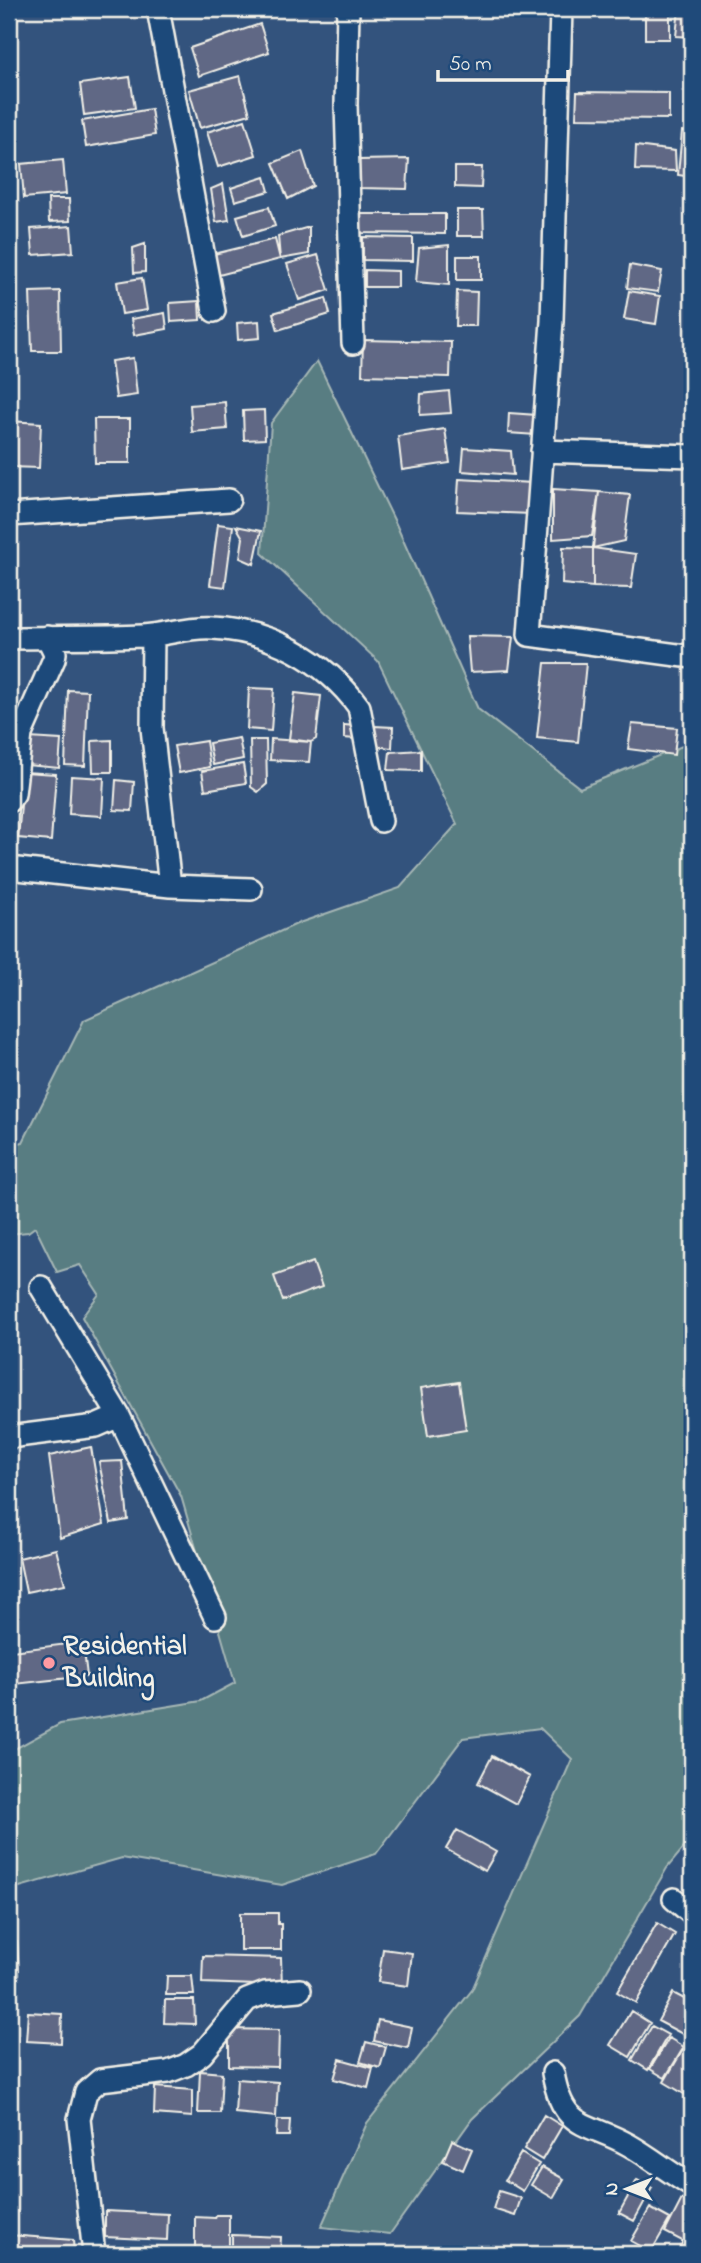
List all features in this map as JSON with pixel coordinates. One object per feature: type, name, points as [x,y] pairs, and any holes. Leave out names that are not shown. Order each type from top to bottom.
[{"type":"street","points":[[158,9],[214,311]]},
{"type":"street","points":[[348,9],[346,104],[353,343]]},
{"type":"street","points":[[561,9],[552,321],[529,635],[692,657]]},
{"type":"street","points":[[542,451],[692,456]]},
{"type":"street","points":[[9,515],[229,500]]},
{"type":"street","points":[[9,638],[153,635],[212,628],[275,640],[310,660],[350,695],[359,707],[381,821]]},
{"type":"street","points":[[153,635],[152,728],[170,886]]},
{"type":"street","points":[[9,801],[14,794],[21,734],[54,659],[55,653],[47,637]]},
{"type":"street","points":[[9,868],[170,886],[251,889]]},
{"type":"street","points":[[41,1287],[119,1416],[215,1617]]},
{"type":"street","points":[[9,1437],[96,1426],[119,1416]]},
{"type":"street","points":[[674,1899],[692,1914]]},
{"type":"street","points":[[94,2254],[79,2119],[86,2092],[100,2080],[168,2072],[186,2065],[202,2054],[247,2000],[265,1993],[300,1990]]},
{"type":"street","points":[[552,2073],[557,2099],[571,2118],[594,2132],[633,2147],[692,2186]]},
{"type":"green space","points":[[317,361],[396,524],[478,709],[580,788],[692,742],[692,1838],[667,1868],[580,2016],[472,2119],[390,2234],[321,2227],[367,2123],[472,1990],[572,1759],[540,1728],[463,1738],[376,1854],[282,1885],[122,1858],[9,1890],[9,1752],[60,1724],[201,1701],[235,1683],[181,1496],[82,1317],[99,1294],[80,1265],[57,1272],[35,1227],[28,1232],[9,1234],[9,1145],[23,1142],[84,1020],[299,923],[400,888],[457,824],[378,661],[262,553],[271,423]]},
{"type":"building","points":[[231,9],[259,9],[259,10],[234,17]]},
{"type":"building","points":[[645,9],[670,9],[670,39],[645,39]]},
{"type":"building","points":[[679,9],[692,9],[692,37],[676,36]]},
{"type":"building","points":[[260,24],[269,52],[199,76],[190,48]]},
{"type":"building","points":[[240,76],[250,114],[200,128],[189,90]]},
{"type":"building","points":[[130,77],[135,108],[84,115],[80,84]]},
{"type":"building","points":[[577,92],[669,93],[669,119],[576,118]]},
{"type":"building","points":[[151,109],[155,135],[86,147],[82,121]]},
{"type":"building","points":[[245,120],[256,155],[218,167],[207,132]]},
{"type":"building","points":[[682,131],[692,132],[692,177],[678,175]]},
{"type":"building","points":[[636,146],[675,151],[676,171],[635,170]]},
{"type":"building","points":[[302,151],[313,186],[288,199],[273,163]]},
{"type":"building","points":[[409,159],[407,189],[359,188],[359,160]]},
{"type":"building","points":[[63,160],[66,194],[24,198],[21,164]]},
{"type":"building","points":[[455,167],[482,167],[481,188],[455,187]]},
{"type":"building","points":[[265,177],[269,191],[235,201],[231,188]]},
{"type":"building","points":[[223,184],[229,220],[216,222],[211,189]]},
{"type":"building","points":[[48,199],[69,199],[70,221],[49,222]]},
{"type":"building","points":[[269,207],[275,226],[243,236],[237,216]]},
{"type":"building","points":[[457,210],[483,210],[484,236],[457,236]]},
{"type":"building","points":[[358,214],[445,214],[445,234],[358,233]]},
{"type":"building","points":[[71,226],[73,252],[33,255],[31,229]]},
{"type":"building","points":[[309,227],[309,254],[280,259],[278,236]]},
{"type":"building","points":[[363,237],[413,238],[413,261],[363,260]]},
{"type":"building","points":[[275,239],[280,259],[219,275],[214,254]]},
{"type":"building","points":[[145,244],[145,272],[134,273],[133,248]]},
{"type":"building","points":[[449,245],[449,285],[416,282],[419,248]]},
{"type":"building","points":[[318,255],[329,290],[299,300],[287,264]]},
{"type":"building","points":[[457,256],[481,256],[481,280],[457,280]]},
{"type":"building","points":[[630,265],[662,271],[658,292],[627,288]]},
{"type":"building","points":[[365,270],[398,271],[398,287],[365,287]]},
{"type":"building","points":[[142,278],[147,310],[122,314],[117,282]]},
{"type":"building","points":[[60,291],[61,351],[32,351],[30,292]]},
{"type":"building","points":[[457,291],[477,292],[476,326],[456,326]]},
{"type":"building","points":[[629,291],[660,296],[656,324],[624,319]]},
{"type":"building","points":[[326,298],[330,314],[278,330],[273,313]]},
{"type":"building","points":[[199,301],[200,320],[171,322],[170,303]]},
{"type":"building","points":[[165,313],[167,329],[134,335],[131,319]]},
{"type":"building","points":[[259,321],[260,338],[238,340],[237,323]]},
{"type":"building","points":[[363,340],[451,342],[450,377],[362,375]]},
{"type":"building","points":[[133,358],[137,395],[116,398],[111,361]]},
{"type":"building","points":[[449,391],[451,413],[420,415],[421,394]]},
{"type":"building","points":[[225,402],[227,429],[192,432],[190,405]]},
{"type":"building","points":[[264,410],[265,439],[244,440],[243,411]]},
{"type":"building","points":[[509,413],[537,415],[536,435],[508,433]]},
{"type":"building","points":[[94,419],[130,419],[130,463],[95,463]]},
{"type":"building","points":[[9,421],[41,423],[39,468],[9,467]]},
{"type":"building","points":[[445,429],[450,463],[402,470],[398,436]]},
{"type":"building","points":[[464,448],[511,451],[513,475],[462,471]]},
{"type":"building","points":[[459,479],[533,483],[532,514],[457,511]]},
{"type":"building","points":[[553,489],[599,492],[592,536],[553,539]]},
{"type":"building","points":[[599,492],[630,495],[624,541],[593,548]]},
{"type":"building","points":[[218,524],[233,526],[225,587],[210,585]]},
{"type":"building","points":[[236,526],[261,531],[254,564],[240,558],[243,538]]},
{"type":"building","points":[[563,547],[593,548],[593,587],[562,584]]},
{"type":"building","points":[[593,548],[636,554],[631,588],[593,587]]},
{"type":"building","points":[[467,636],[513,637],[509,670],[470,672]]},
{"type":"building","points":[[545,663],[586,663],[578,742],[537,738]]},
{"type":"building","points":[[249,688],[274,689],[271,731],[247,729]]},
{"type":"building","points":[[68,690],[88,691],[85,766],[65,765]]},
{"type":"building","points":[[295,693],[321,696],[316,739],[311,742],[289,739]]},
{"type":"building","points":[[632,724],[677,728],[674,755],[628,749]]},
{"type":"building","points":[[344,725],[356,726],[355,739],[344,738]]},
{"type":"building","points":[[374,726],[393,727],[392,748],[373,746]]},
{"type":"building","points":[[29,738],[61,740],[59,768],[27,765]]},
{"type":"building","points":[[239,738],[243,759],[213,765],[209,743]]},
{"type":"building","points":[[271,739],[311,742],[309,762],[270,760]]},
{"type":"building","points":[[112,740],[112,772],[93,772],[92,741]]},
{"type":"building","points":[[250,740],[266,740],[267,784],[258,792],[251,787]]},
{"type":"building","points":[[206,741],[210,767],[179,773],[174,746]]},
{"type":"building","points":[[421,750],[421,771],[388,770],[390,752]]},
{"type":"building","points":[[243,764],[246,783],[205,790],[202,771]]},
{"type":"building","points":[[24,772],[56,774],[51,841],[18,838]]},
{"type":"building","points":[[71,776],[104,778],[102,816],[69,814]]},
{"type":"building","points":[[116,780],[134,782],[132,811],[114,810]]},
{"type":"building","points":[[313,1262],[322,1287],[283,1301],[274,1276]]},
{"type":"building","points":[[459,1382],[466,1430],[428,1436],[421,1388]]},
{"type":"building","points":[[91,1447],[104,1524],[60,1538],[49,1456]]},
{"type":"building","points":[[122,1461],[128,1520],[111,1523],[99,1462]]},
{"type":"building","name":"Residential Building","points":[[56,1549],[65,1584],[26,1592],[19,1558]]},
{"type":"building","name":"Residential Building","points":[[83,1642],[87,1676],[15,1684],[11,1651]]},
{"type":"building","points":[[492,1756],[530,1777],[516,1804],[478,1783]]},
{"type":"building","points":[[457,1830],[496,1852],[485,1871],[446,1849]]},
{"type":"building","points":[[240,1913],[278,1913],[278,1924],[281,1924],[281,1950],[240,1950]]},
{"type":"building","points":[[657,1923],[675,1934],[636,2003],[617,1992]]},
{"type":"building","points":[[17,1941],[19,1974],[9,1974],[9,1942]]},
{"type":"building","points":[[383,1949],[412,1953],[408,1986],[378,1982]]},
{"type":"building","points":[[203,1956],[281,1958],[282,1986],[202,1983]]},
{"type":"building","points":[[167,1976],[192,1976],[194,1995],[166,1995]]},
{"type":"building","points":[[673,1993],[692,2003],[692,2039],[658,2021]]},
{"type":"building","points":[[165,2000],[194,2000],[195,2024],[164,2023]]},
{"type":"building","points":[[631,2011],[650,2023],[630,2057],[610,2045]]},
{"type":"building","points":[[28,2012],[62,2014],[61,2043],[26,2041]]},
{"type":"building","points":[[378,2020],[412,2027],[408,2048],[374,2041]]},
{"type":"building","points":[[652,2026],[668,2035],[648,2070],[632,2060]]},
{"type":"building","points":[[229,2029],[279,2030],[278,2067],[229,2066]]},
{"type":"building","points":[[669,2038],[684,2047],[665,2078],[650,2069]]},
{"type":"building","points":[[366,2042],[386,2047],[380,2068],[360,2062]]},
{"type":"building","points":[[684,2048],[692,2053],[692,2084],[686,2095],[664,2082]]},
{"type":"building","points":[[340,2059],[373,2068],[368,2088],[334,2079]]},
{"type":"building","points":[[11,2062],[12,2095],[9,2095]]},
{"type":"building","points":[[200,2071],[222,2073],[220,2113],[198,2113]]},
{"type":"building","points":[[237,2079],[278,2082],[276,2117],[235,2113]]},
{"type":"building","points":[[155,2087],[192,2090],[192,2117],[154,2114]]},
{"type":"building","points":[[544,2115],[562,2126],[542,2160],[524,2149]]},
{"type":"building","points":[[277,2120],[290,2120],[289,2136],[276,2136]]},
{"type":"building","points":[[452,2140],[472,2149],[463,2170],[443,2161]]},
{"type":"building","points":[[521,2153],[539,2164],[523,2191],[505,2180]]},
{"type":"building","points":[[542,2167],[564,2179],[553,2198],[531,2185]]},
{"type":"building","points":[[637,2180],[652,2188],[634,2221],[619,2213]]},
{"type":"building","points":[[499,2191],[521,2198],[515,2216],[493,2209]]},
{"type":"building","points":[[682,2199],[692,2204],[692,2230],[686,2243],[665,2232]]},
{"type":"building","points":[[650,2208],[670,2219],[651,2252],[631,2241]]},
{"type":"building","points":[[105,2211],[168,2214],[167,2240],[105,2237]]},
{"type":"building","points":[[216,2215],[229,2215],[229,2246],[224,2246],[224,2250],[195,2250],[195,2217],[215,2218]]},
{"type":"building","points":[[9,2235],[73,2240],[74,2254],[9,2254]]},
{"type":"building","points":[[232,2235],[281,2237],[280,2254],[218,2254],[232,2249]]},
{"type":"building","points":[[682,2243],[692,2249],[692,2254],[676,2254]]},
{"type":"place","name":"Residential Building","points":[[49,1663]]}]
